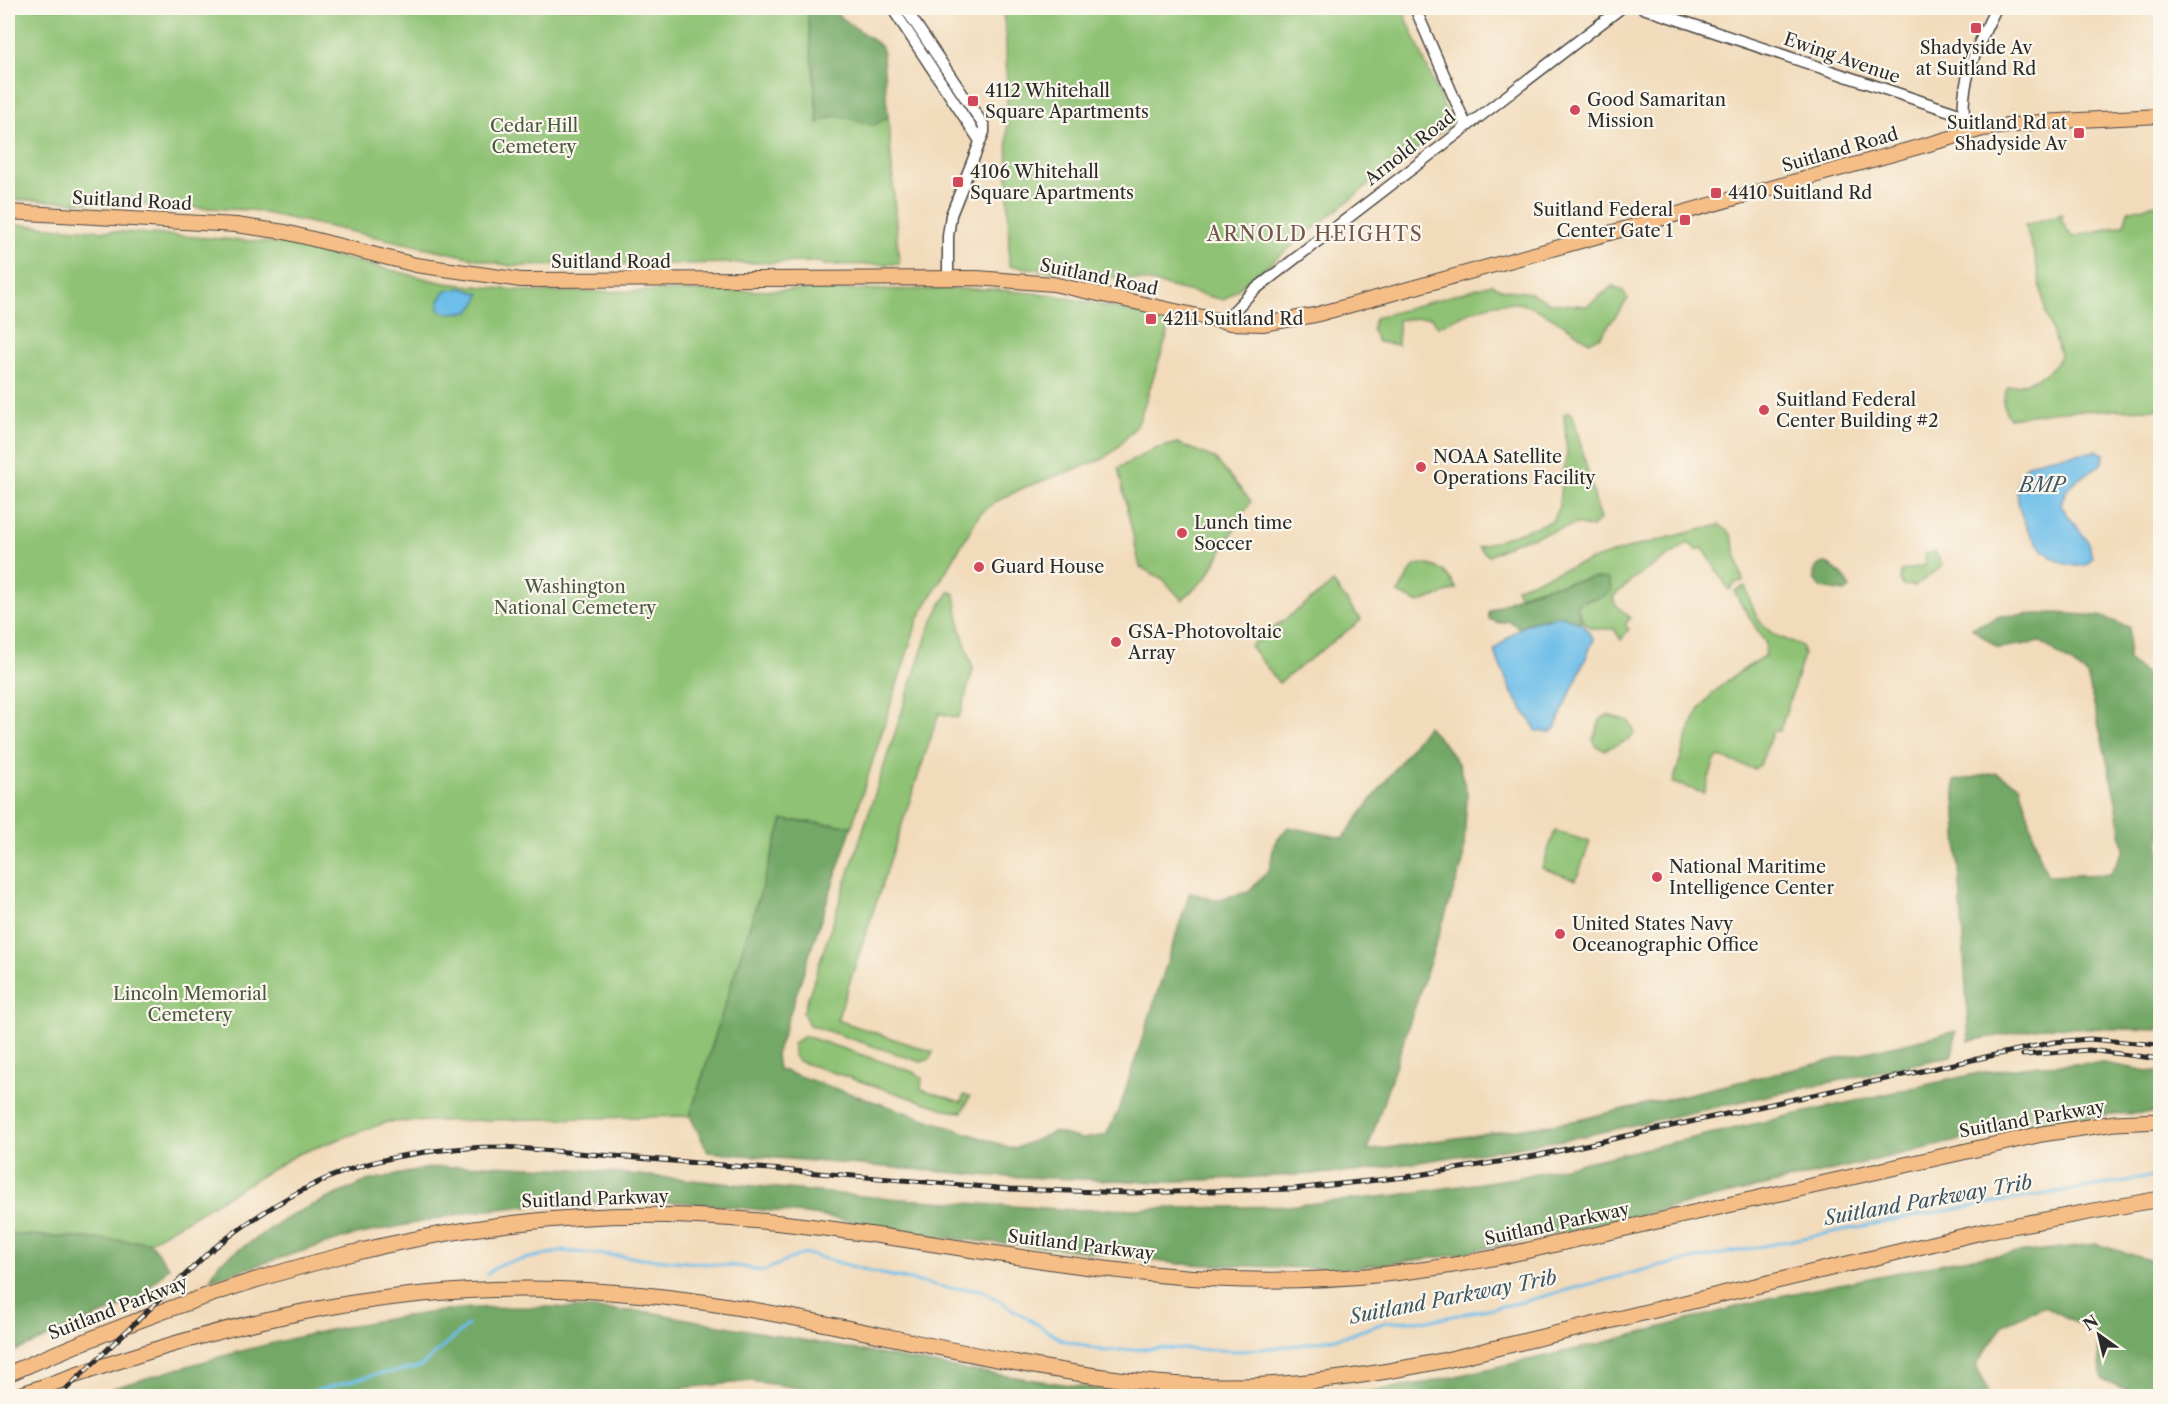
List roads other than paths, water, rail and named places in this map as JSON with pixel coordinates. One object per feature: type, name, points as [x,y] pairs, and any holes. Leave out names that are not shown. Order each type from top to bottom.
[{"type":"highway","name":"Suitland Parkway","points":[[8,1374],[136,1321],[272,1275],[387,1244],[515,1222],[610,1215],[730,1218],[1161,1275],[1255,1280],[1352,1277],[1422,1270],[1507,1255],[2026,1137],[2090,1126],[2160,1121]]},
{"type":"highway","points":[[17,1396],[151,1350],[264,1319],[395,1296],[510,1288],[598,1291],[694,1300],[1038,1366],[1127,1380],[1230,1387],[1303,1383],[1375,1374],[1438,1361],[1990,1230],[2159,1199]]},
{"type":"main road","name":"Suitland Road","points":[[8,212],[246,227],[312,238],[416,265],[521,280],[1010,279],[1053,284],[1230,323],[1269,324],[1315,315],[1967,133],[2020,124],[2160,116]]},
{"type":"street","points":[[892,8],[981,141]]},
{"type":"street","points":[[905,8],[984,126],[981,141],[951,215],[948,236],[948,278]]},
{"type":"street","points":[[1415,8],[1466,125]]},
{"type":"street","name":"Arnold Road","points":[[1230,323],[1231,314],[1253,291],[1621,8]]},
{"type":"street","name":"Ewing Avenue","points":[[1643,8],[1962,115]]},
{"type":"street","points":[[1967,133],[1962,115],[1974,56],[1996,8]]},
{"type":"water","points":[[463,288],[480,294],[476,304],[469,312],[445,313],[439,309],[439,301],[445,291]]},
{"type":"water","name":"BMP","points":[[2096,451],[2104,454],[2103,463],[2071,485],[2061,506],[2089,543],[2092,558],[2086,565],[2068,564],[2051,557],[2037,544],[2027,527],[2020,509],[2017,491],[2020,476],[2028,465],[2034,462],[2051,457]]},
{"type":"water","points":[[1562,616],[1582,624],[1594,639],[1555,728],[1551,732],[1537,731],[1512,693],[1494,651],[1524,626]]},
{"type":"waterway","name":"Suitland Parkway Trib","points":[[487,1274],[501,1264],[563,1251],[744,1267],[763,1271],[804,1253],[873,1272],[948,1288],[982,1290],[1062,1340],[1104,1351],[1160,1348],[1241,1351],[1307,1344],[1349,1335],[1386,1322],[1432,1320],[1518,1303],[1651,1268],[1920,1215],[2156,1176]]},
{"type":"waterway","name":"Suitland Parkway Trib","points":[[297,1396],[373,1375],[420,1367],[468,1325]]},
{"type":"railway","points":[[59,1396],[209,1252],[244,1225],[312,1185],[383,1160],[420,1153],[461,1148],[505,1147],[1010,1189],[1130,1193],[1293,1189],[1406,1177],[1535,1156],[2054,1042],[2089,1039],[2160,1045]]},
{"type":"railway","points":[[2023,1055],[2089,1050],[2160,1059]]},
{"type":"place","name":"Shadyside Av at Suitland Rd","points":[[1976,28]]},
{"type":"place","name":"4112 Whitehall Square Apartments","points":[[973,101]]},
{"type":"place","name":"Good Samaritan Mission","points":[[1575,110]]},
{"type":"place","name":"Suitland Rd at Shadyside Av","points":[[2079,133]]},
{"type":"place","name":"4106 Whitehall Square Apartments","points":[[958,182]]},
{"type":"place","name":"4410 Suitland Rd","points":[[1716,193]]},
{"type":"place","name":"Suitland Federal Center Gate 1","points":[[1685,220]]},
{"type":"place","name":"4211 Suitland Rd","points":[[1151,319]]},
{"type":"place","name":"Suitland Federal Center Building #2","points":[[1764,410]]},
{"type":"place","name":"NOAA Satellite Operations Facility","points":[[1421,467]]},
{"type":"place","name":"Lunch time Soccer","points":[[1182,533]]},
{"type":"place","name":"Guard House","points":[[979,567]]},
{"type":"place","name":"GSA-Photovoltaic Array","points":[[1116,642]]},
{"type":"place","name":"National Maritime Intelligence Center","points":[[1657,877]]},
{"type":"place","name":"United States Navy Oceanographic Office","points":[[1560,934]]},
{"type":"district","name":"ARNOLD HEIGHTS","points":[[1315,234]]},
{"type":"park label","name":"Cedar Hill Cemetery","points":[[534,136]]},
{"type":"park label","name":"Washington National Cemetery","points":[[575,597]]},
{"type":"park label","name":"Lincoln Memorial Cemetery","points":[[190,1004]]}]
